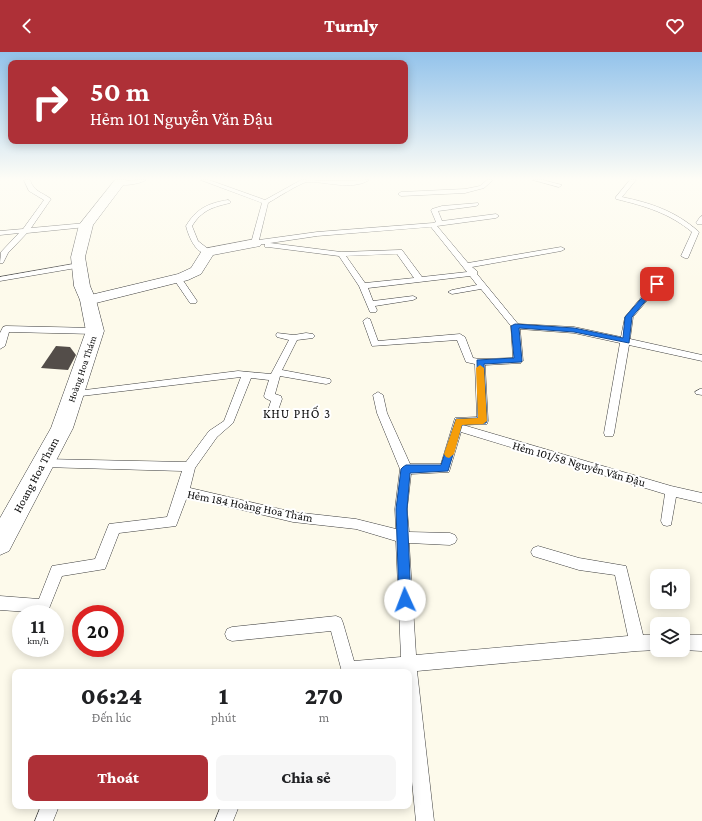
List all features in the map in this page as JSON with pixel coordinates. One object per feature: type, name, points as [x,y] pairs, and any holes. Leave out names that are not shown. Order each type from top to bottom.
[{"type":"street","name":"Hoàng Hoa Thám","points":[[43,463],[62,428],[95,331],[88,300],[82,286],[78,257],[86,225],[93,216]]},
{"type":"street","points":[[88,300],[177,278],[196,271],[208,252],[255,243]]},
{"type":"street","name":"Hoang Hoa Tham","points":[[0,543],[43,463]]},
{"type":"lane","points":[[0,261],[2,253],[25,231],[36,216]]},
{"type":"lane","points":[[194,216],[189,226],[194,241],[199,248],[208,252]]},
{"type":"lane","points":[[255,243],[261,216]]},
{"type":"lane","points":[[366,321],[375,344],[460,337],[469,360],[480,362],[518,361],[515,326],[437,224],[435,216]]},
{"type":"lane","points":[[255,243],[317,234],[437,224],[496,216]]},
{"type":"lane","points":[[674,216],[696,232],[685,256]]},
{"type":"lane","points":[[0,233],[86,225]]},
{"type":"lane","points":[[255,243],[341,254],[399,252],[420,280]]},
{"type":"lane","points":[[468,266],[561,249]]},
{"type":"lane","points":[[341,254],[363,286],[372,307],[396,291],[420,280],[474,273]]},
{"type":"lane","points":[[0,279],[79,265]]},
{"type":"lane","points":[[177,278],[193,301]]},
{"type":"lane","points":[[609,433],[629,317],[657,284]]},
{"type":"lane","points":[[363,286],[396,291],[413,298]]},
{"type":"lane","points":[[452,292],[484,286]]},
{"type":"lane","points":[[0,345],[3,326],[95,331]]},
{"type":"lane","points":[[515,326],[574,330],[702,358]]},
{"type":"lane","points":[[280,335],[301,338],[305,335],[310,336]]},
{"type":"lane","points":[[272,413],[277,399],[269,396],[275,374],[294,336]]},
{"type":"lane","points":[[406,469],[445,469],[459,421],[483,421],[480,362]]},
{"type":"lane","points":[[73,394],[238,374],[275,374],[326,381]]},
{"type":"lane","points":[[183,491],[189,466],[213,434],[228,424],[246,375]]},
{"type":"lane","points":[[378,396],[382,413],[406,469],[401,509],[409,669]]},
{"type":"lane","name":"Hẻm 101/58 Nguyễn Văn Đậu","points":[[457,427],[671,491],[702,498]]},
{"type":"lane","points":[[43,463],[189,466]]},
{"type":"lane","name":"Hẻm 184 Hoàng Hoa Thám","points":[[0,603],[43,606],[57,570],[100,565],[114,528],[172,522],[183,491],[293,517],[356,524],[403,537],[450,539]]},
{"type":"lane","points":[[667,521],[671,491]]},
{"type":"lane","points":[[538,552],[579,564],[621,570],[637,643]]},
{"type":"lane","points":[[232,634],[336,622],[349,669],[409,669],[549,652],[650,643]]},
{"type":"lane","points":[[690,643],[702,643]]},
{"type":"lane","points":[[412,698],[425,821]]},
{"type":"lane","points":[[44,821],[49,809]]},
{"type":"lane","points":[[224,821],[229,809]]},
{"type":"building","points":[[56,346],[70,347],[76,355],[68,370],[41,368]]},
{"type":"slow traffic","points":[[449,454],[459,421],[483,421],[480,368]]},
{"type":"district","name":"KHU PHỐ 3","points":[[297,413]]},
{"type":"route","points":[[405,600],[401,509],[406,469],[445,469],[459,421],[483,421],[480,362],[518,361],[515,326],[574,330],[626,341],[629,317],[657,284]]}]
